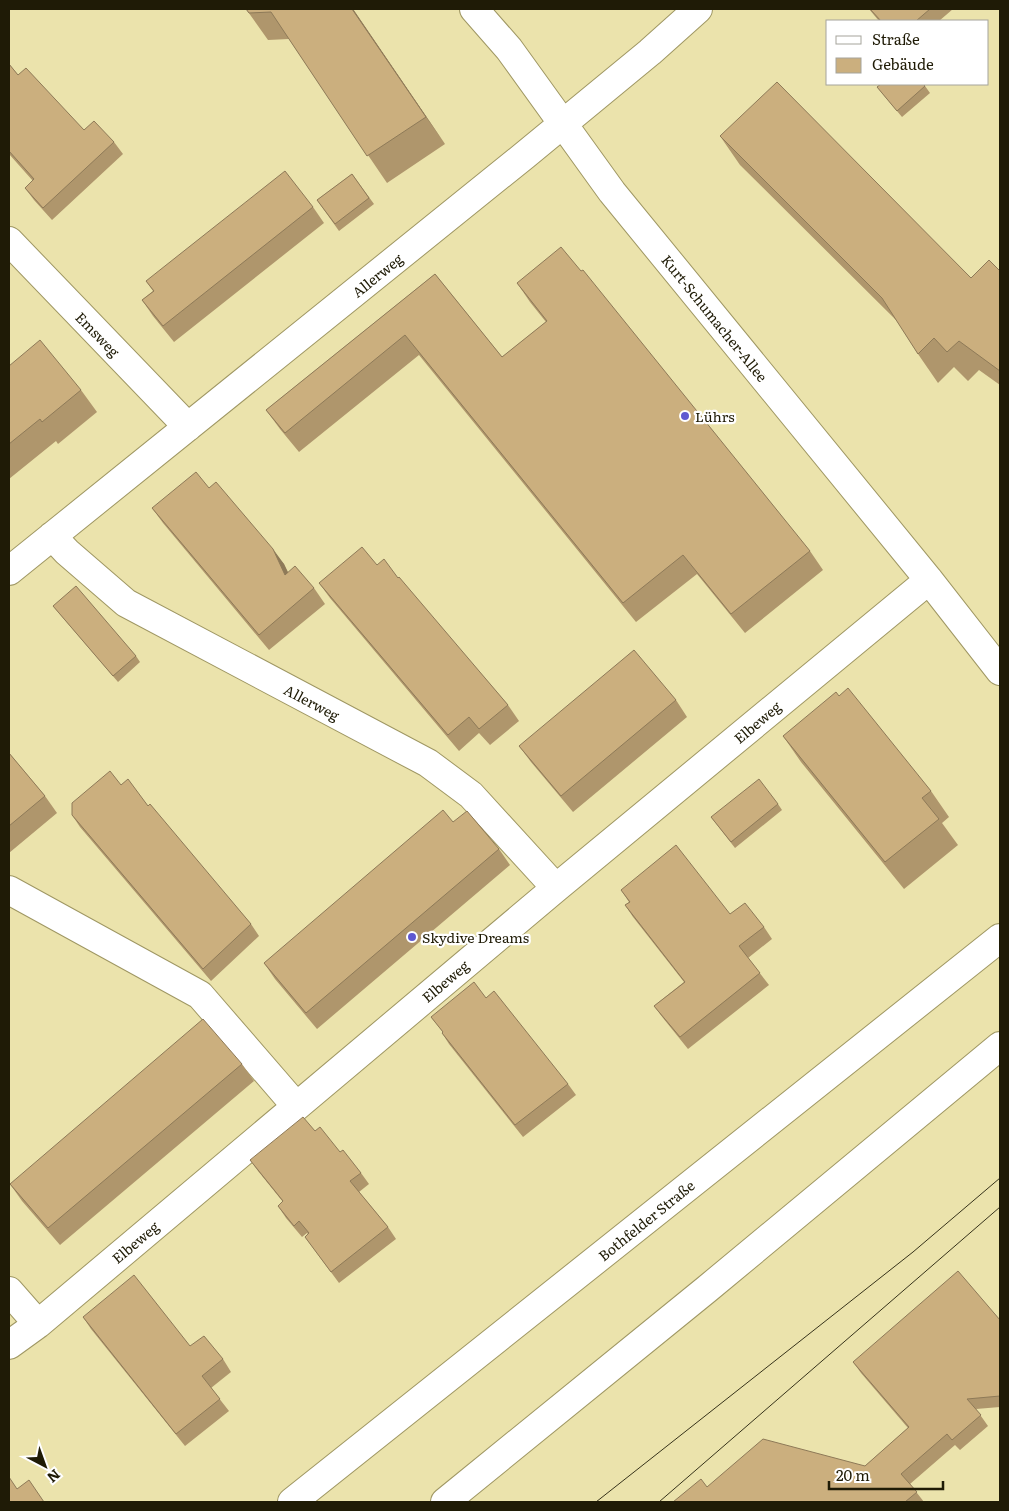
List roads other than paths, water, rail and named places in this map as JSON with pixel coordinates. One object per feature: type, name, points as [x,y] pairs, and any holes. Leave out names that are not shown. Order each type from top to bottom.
[{"type":"street","name":"Kurt-Schumacher-Allee","points":[[474,9],[509,49],[612,192],[929,580],[1000,671]]},
{"type":"street","name":"Allerweg","points":[[9,571],[563,124],[650,52],[698,9]]},
{"type":"street","name":"Emsweg","points":[[9,241],[188,427]]},
{"type":"street","name":"Allerweg","points":[[52,536],[67,552],[126,603],[428,763],[472,795],[556,888]]},
{"type":"street","name":"Elbeweg","points":[[9,1344],[38,1324],[556,888],[929,580]]},
{"type":"street","name":"Kurt-Schumacher-Allee","points":[[962,623],[1000,650]]},
{"type":"street","points":[[9,890],[200,995],[296,1106]]},
{"type":"street","name":"Bothfelder Straße","points":[[292,1502],[1000,938]]},
{"type":"street","points":[[445,1502],[707,1289],[1000,1046]]},
{"type":"street","points":[[9,1291],[38,1324]]},
{"type":"tram line","points":[[596,1502],[913,1252],[1000,1178]]},
{"type":"tram line","points":[[659,1502],[1000,1207]]},
{"type":"place","name":"Lührs","points":[[685,416]]},
{"type":"place","name":"Skydive Dreams","points":[[412,937]]}]
